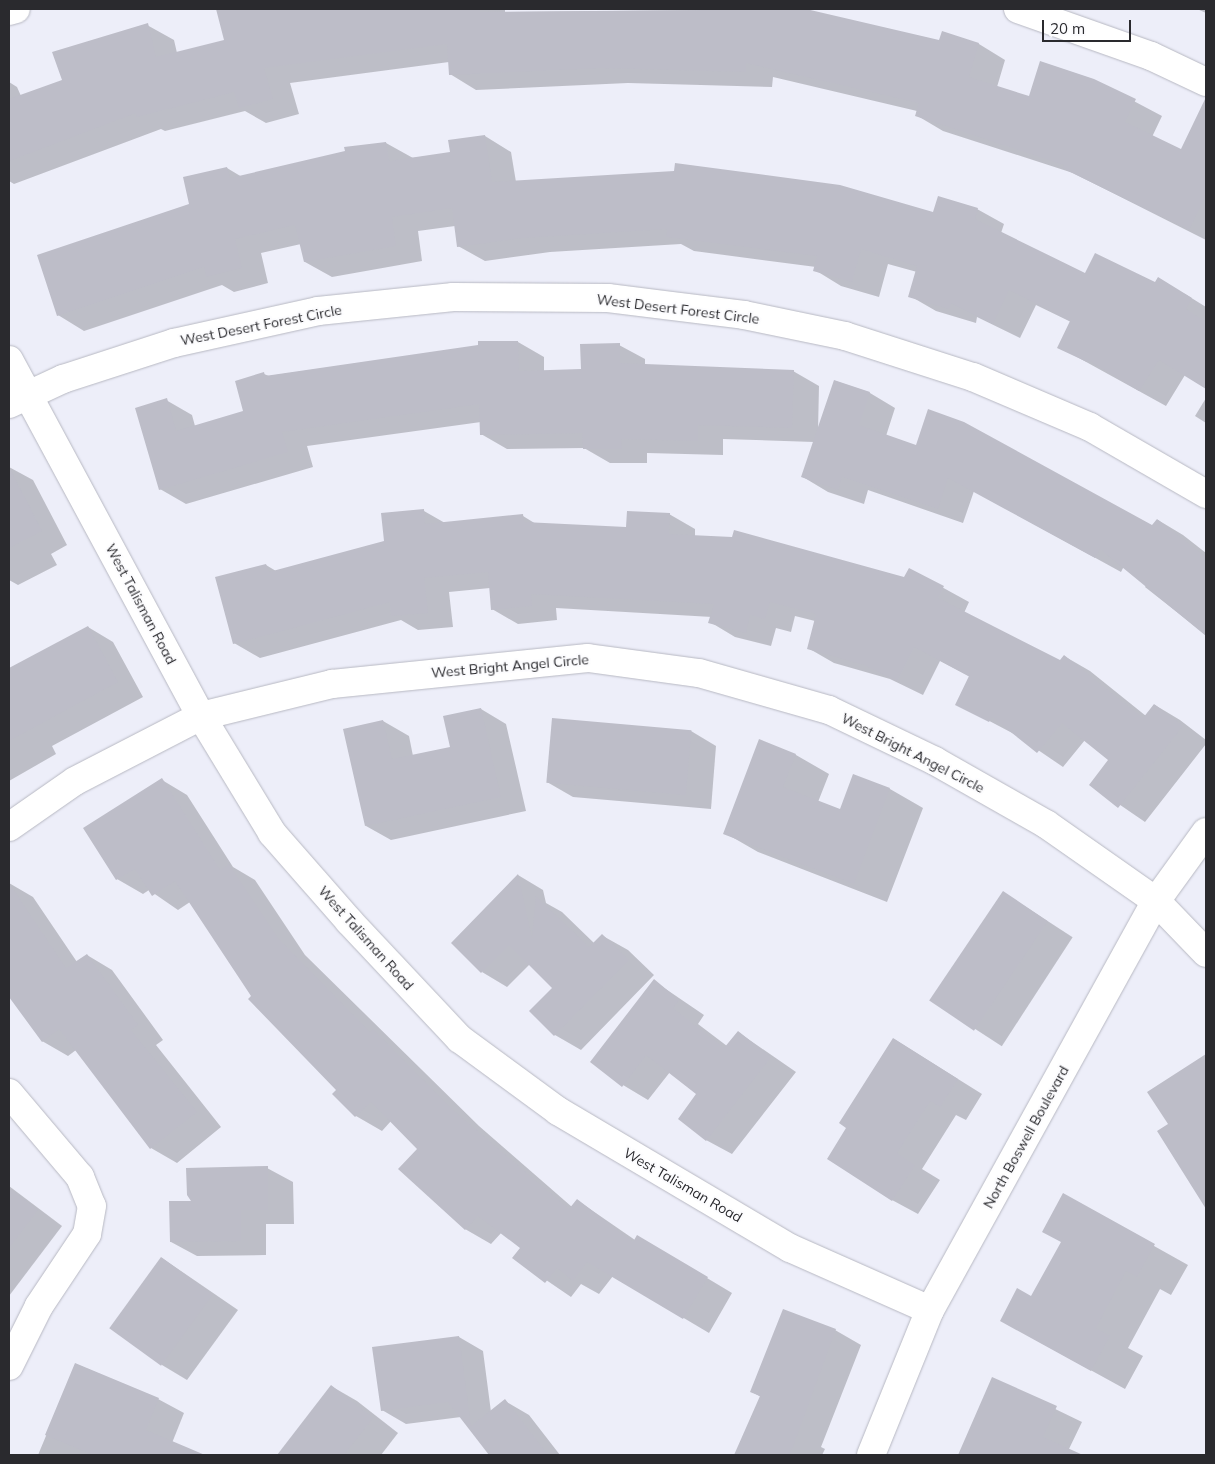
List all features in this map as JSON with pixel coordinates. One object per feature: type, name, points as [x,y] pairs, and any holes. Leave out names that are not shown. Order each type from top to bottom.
[{"type":"street","points":[[9,11],[16,9]]},
{"type":"street","points":[[1018,9],[1152,56],[1206,82]]},
{"type":"street","name":"West Desert Forest Circle","points":[[18,399],[63,379],[174,343],[318,311],[453,297],[608,298],[744,315],[845,336],[973,377],[1090,427],[1206,494]]},
{"type":"street","name":"West Talisman Road","points":[[9,360],[18,399],[201,716],[272,833],[349,921],[460,1039],[558,1111],[790,1248],[930,1310]]},
{"type":"street","name":"West Bright Angel Circle","points":[[9,827],[75,780],[201,716],[332,684],[588,658],[699,673],[829,710],[935,761],[1046,824],[1156,901],[1206,953]]},
{"type":"street","name":"North Boswell Boulevard","points":[[871,1455],[930,1310],[1156,901],[1206,832]]},
{"type":"street","points":[[9,1094],[80,1177],[92,1206],[87,1234],[39,1306],[9,1366]]},
{"type":"building","points":[[216,9],[480,9],[480,12],[806,9],[939,40],[942,31],[979,43],[969,77],[1029,96],[1040,61],[1094,79],[1136,99],[1125,122],[1181,149],[1206,97],[1206,195],[1189,230],[1062,168],[1064,165],[915,116],[919,103],[746,63],[746,72],[601,68],[449,75],[447,44],[264,68],[273,99],[239,108],[234,92],[137,117],[136,113],[9,161],[9,99],[62,80],[52,52],[148,23],[156,57],[224,40]]},
{"type":"building","points":[[485,135],[492,182],[674,171],[675,163],[840,185],[933,212],[938,196],[978,208],[975,219],[1085,273],[1095,253],[1155,282],[1158,277],[1192,298],[1186,309],[1206,322],[1206,389],[1159,360],[1139,391],[1088,360],[1087,362],[1057,348],[1070,321],[1009,290],[993,324],[951,303],[949,309],[908,297],[917,266],[861,249],[852,282],[813,271],[817,256],[666,237],[667,229],[522,238],[457,247],[452,208],[392,217],[396,246],[304,262],[295,225],[235,239],[242,268],[206,277],[204,267],[57,316],[37,255],[189,204],[183,177],[227,167],[230,178],[345,151],[344,147],[386,142],[389,161],[450,152],[448,140]]},
{"type":"building","points":[[478,341],[518,341],[519,371],[581,369],[580,344],[620,343],[620,363],[794,370],[792,428],[698,425],[698,441],[621,439],[622,449],[583,449],[582,433],[480,435],[479,404],[282,432],[288,452],[159,490],[135,408],[167,398],[176,431],[243,411],[235,381],[264,372],[265,376],[478,345]]},
{"type":"building","points":[[834,380],[870,392],[859,425],[916,445],[928,409],[964,422],[1152,525],[1157,519],[1206,557],[1206,636],[1100,549],[1095,558],[948,478],[938,509],[842,477],[838,490],[801,477]]},
{"type":"building","points":[[9,467],[42,531],[9,548]]},
{"type":"building","points":[[424,509],[425,524],[523,514],[524,522],[626,527],[627,511],[670,513],[669,534],[732,537],[734,530],[904,577],[909,568],[944,586],[938,598],[1060,660],[1064,655],[1143,718],[1154,704],[1183,726],[1118,808],[1089,785],[1108,760],[1062,723],[1037,753],[992,717],[989,722],[955,705],[969,676],[914,647],[897,681],[864,665],[807,649],[816,614],[770,602],[765,619],[750,615],[746,633],[708,623],[714,604],[531,594],[532,606],[491,610],[488,572],[424,578],[428,613],[391,616],[390,602],[233,644],[215,577],[266,564],[269,572],[384,541],[381,513]]},
{"type":"building","points":[[88,626],[118,682],[9,741],[9,668]]},
{"type":"building","points":[[481,708],[501,797],[365,826],[343,729],[383,720],[392,759],[450,747],[443,716]]},
{"type":"building","points":[[552,718],[691,730],[686,795],[546,783]]},
{"type":"building","points":[[759,739],[796,754],[783,787],[840,809],[853,774],[890,788],[854,884],[723,834]]},
{"type":"building","points":[[162,778],[220,870],[229,864],[279,939],[370,1032],[373,1029],[453,1110],[569,1209],[577,1199],[633,1242],[637,1235],[708,1277],[683,1319],[587,1262],[573,1281],[557,1268],[545,1283],[512,1258],[520,1248],[478,1216],[465,1230],[398,1169],[417,1149],[371,1102],[355,1117],[332,1094],[336,1090],[248,999],[251,996],[175,881],[152,896],[135,869],[116,880],[83,828]]},
{"type":"building","points":[[518,874],[532,938],[536,896],[589,947],[602,934],[629,960],[554,1036],[529,1011],[552,988],[509,945],[481,973],[451,943]]},
{"type":"building","points":[[9,883],[66,968],[87,954],[138,1025],[131,1030],[197,1112],[150,1149],[59,1029],[42,1042],[9,997]]},
{"type":"building","points":[[1003,891],[1048,921],[974,1031],[929,1000]]},
{"type":"building","points":[[654,979],[679,1000],[673,1008],[724,1048],[738,1031],[771,1057],[706,1141],[678,1119],[696,1094],[646,1055],[622,1087],[590,1062]]},
{"type":"building","points":[[893,1038],[958,1079],[940,1107],[930,1101],[897,1153],[915,1165],[892,1201],[827,1159],[846,1128],[839,1123]]},
{"type":"building","points":[[1206,1054],[1206,1209],[1157,1131],[1168,1124],[1147,1092]]},
{"type":"building","points":[[268,1166],[268,1210],[241,1210],[241,1241],[170,1242],[169,1201],[191,1201],[187,1195],[186,1168]]},
{"type":"building","points":[[9,1188],[38,1210],[9,1248]]},
{"type":"building","points":[[1063,1193],[1155,1244],[1137,1277],[1126,1271],[1096,1328],[1110,1336],[1091,1371],[1000,1321],[1017,1288],[1031,1296],[1061,1242],[1042,1232]]},
{"type":"building","points":[[161,1257],[213,1295],[161,1366],[109,1328]]},
{"type":"building","points":[[783,1309],[836,1329],[790,1455],[734,1455],[760,1396],[750,1392]]},
{"type":"building","points":[[459,1336],[471,1426],[505,1399],[548,1455],[489,1455],[448,1402],[381,1411],[372,1347]]},
{"type":"building","points":[[75,1363],[159,1398],[146,1430],[205,1455],[93,1455],[45,1435]]},
{"type":"building","points":[[992,1377],[1057,1406],[1043,1437],[1083,1455],[958,1455]]},
{"type":"building","points":[[331,1385],[373,1418],[344,1455],[277,1455]]}]
